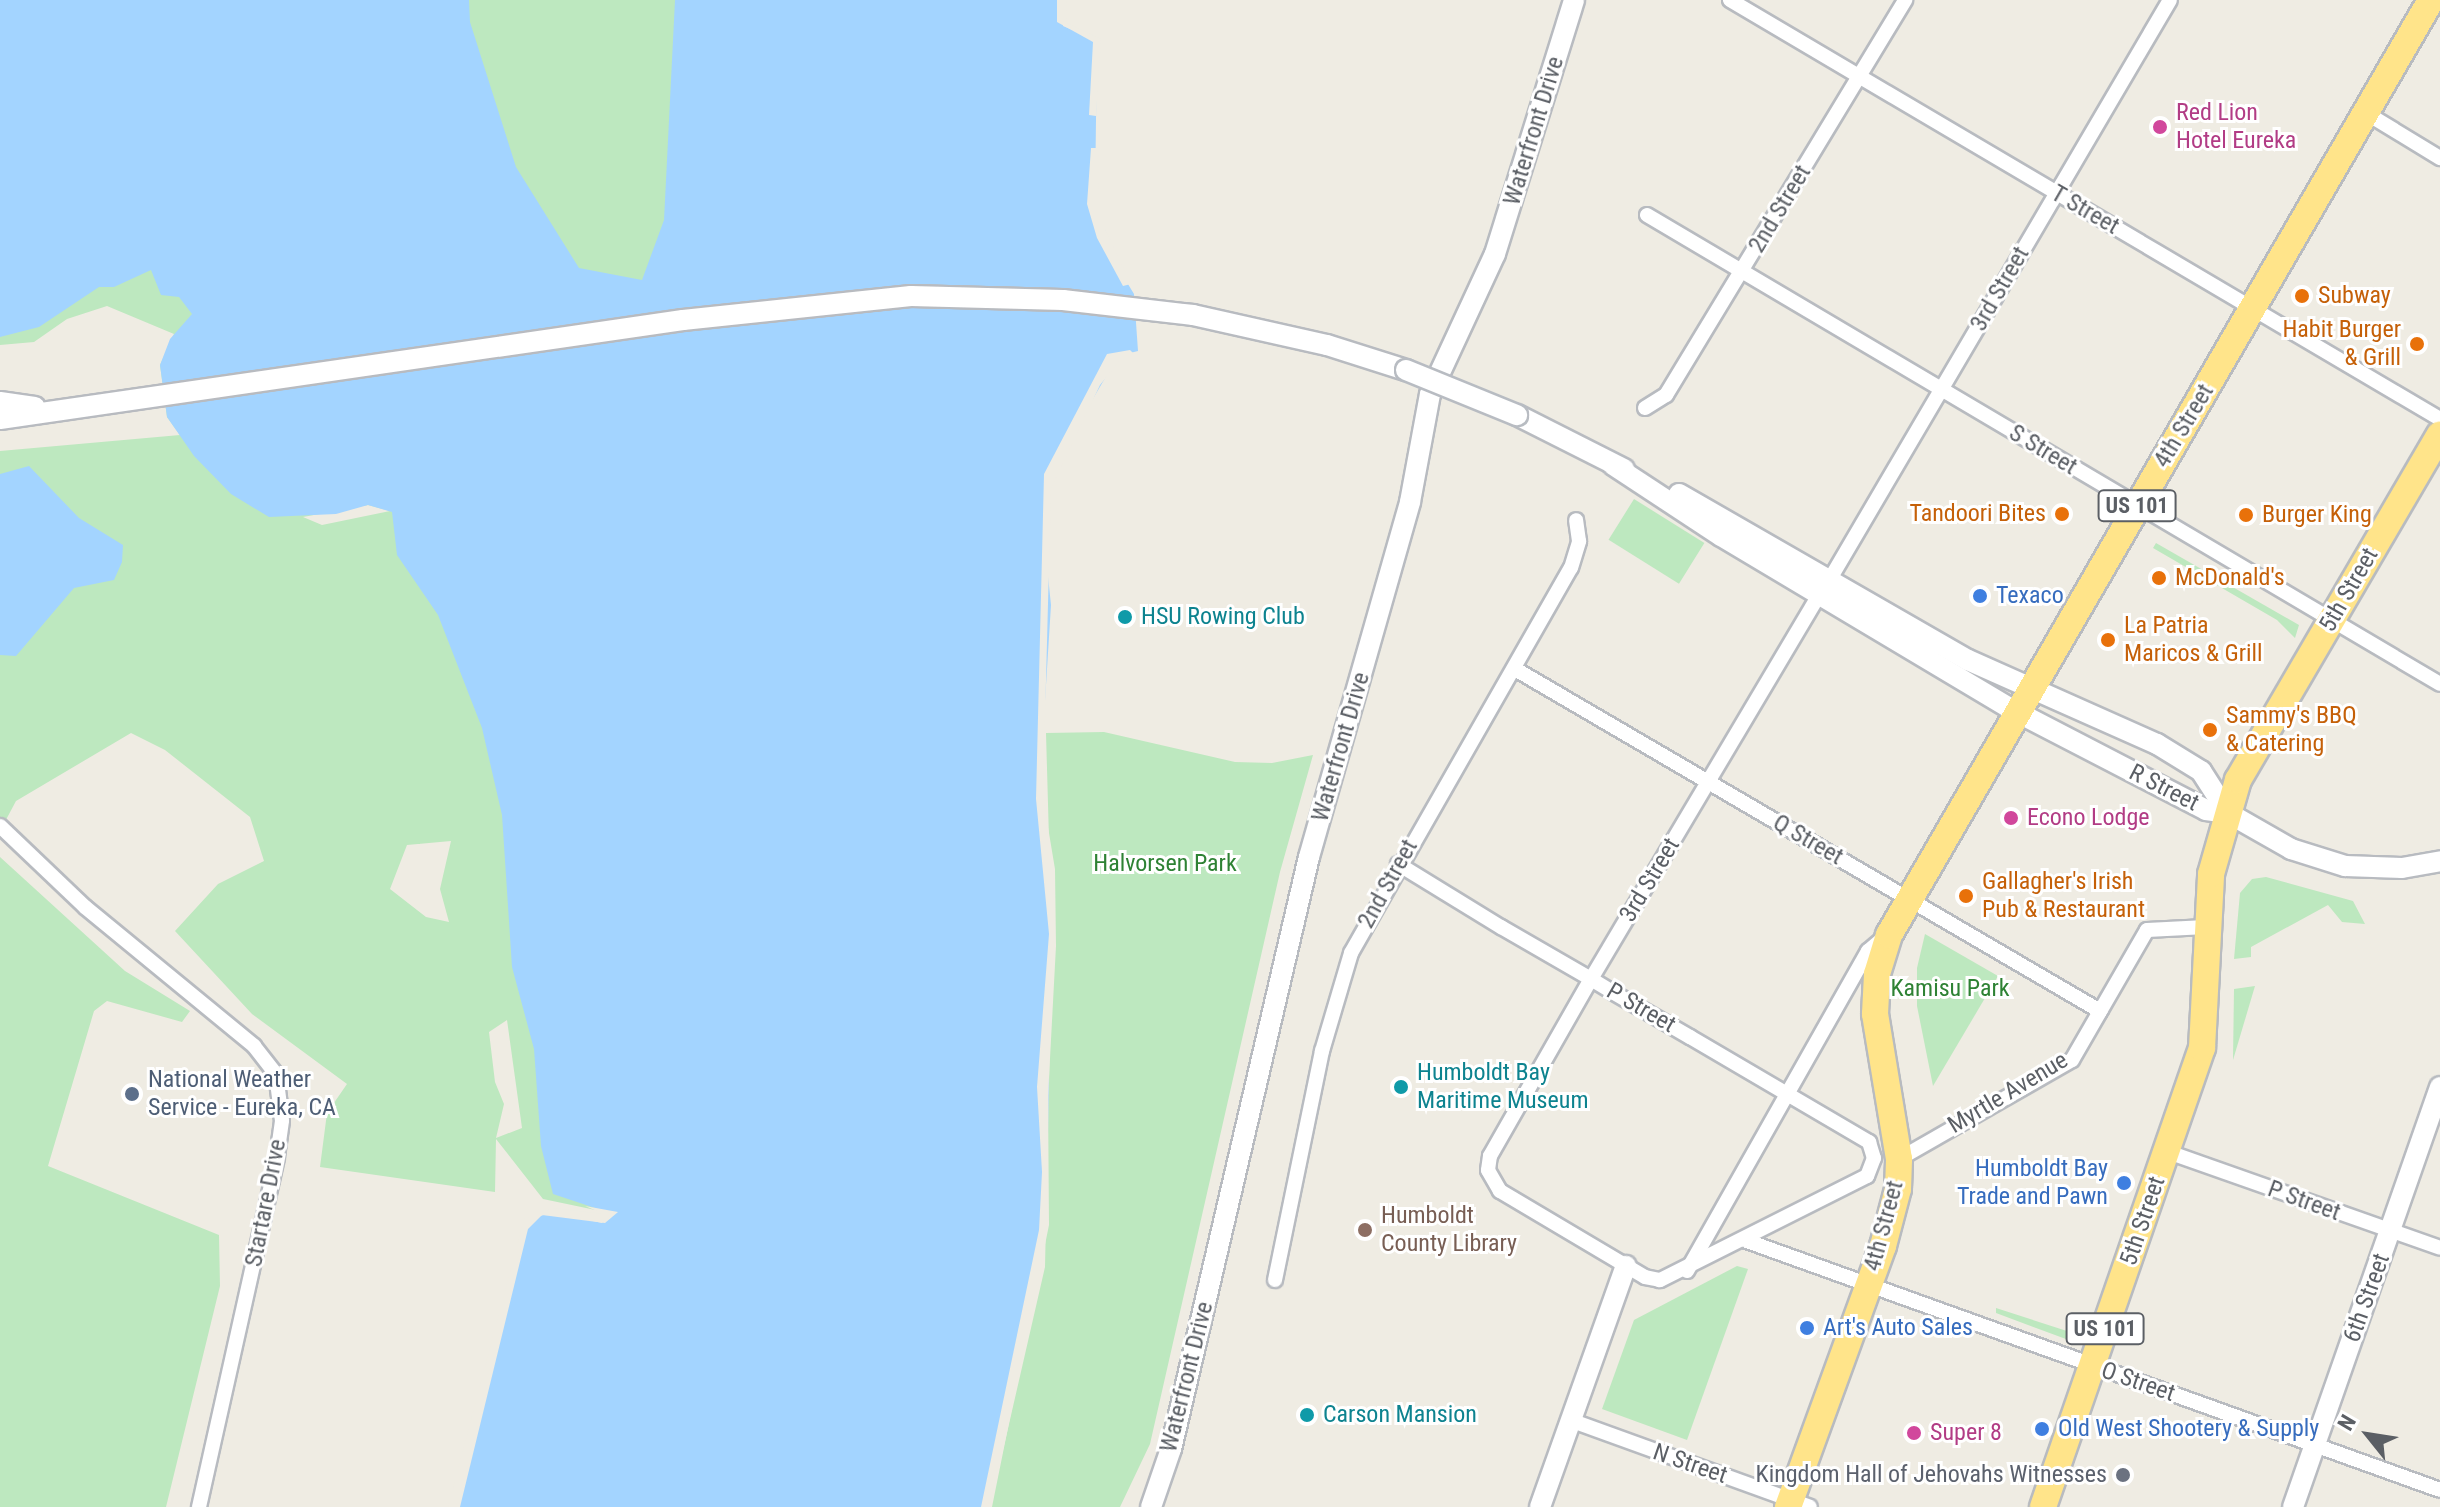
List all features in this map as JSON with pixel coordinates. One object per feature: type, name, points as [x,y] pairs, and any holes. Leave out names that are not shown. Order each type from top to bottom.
[{"type":"highway","name":"4th Street","points":[[1796,1505],[1893,1212],[1875,1014],[1877,974],[1889,935],[1907,897],[2021,700],[2431,0]]},
{"type":"highway","name":"5th Street","points":[[2043,1507],[2202,1048],[2211,874],[2238,780],[2440,435]]},
{"type":"main road","name":"Waterfront Drive","points":[[1151,1507],[1171,1449],[1309,857],[1410,502],[1430,394],[1495,254],[1574,1]]},
{"type":"main road","name":"R Street","points":[[59,410],[820,302],[969,297],[1078,301],[1193,315],[1356,354],[1517,415],[1613,465],[1825,586],[2206,810],[2228,813]]},
{"type":"main road","points":[[0,402],[59,410]]},
{"type":"main road","points":[[0,419],[59,410]]},
{"type":"main road","points":[[0,427],[59,410]]},
{"type":"main road","name":"R Street","points":[[2021,700],[2100,717],[2201,771],[2228,813]]},
{"type":"main road","points":[[2228,813],[2291,849],[2345,866],[2402,868],[2440,861]]},
{"type":"main road","name":"6th Street","points":[[2293,1507],[2440,1087]]},
{"type":"main road","points":[[1540,1507],[1626,1266]]},
{"type":"street","name":"T Street","points":[[1730,0],[2440,419]]},
{"type":"street","name":"2nd Street","points":[[1645,408],[1666,395],[1744,271],[1905,0]]},
{"type":"street","name":"3rd Street","points":[[1626,1266],[1500,1191],[1488,1170],[1490,1156],[1591,979],[2170,0]]},
{"type":"street","points":[[2366,113],[2440,158]]},
{"type":"street","name":"S Street","points":[[1647,215],[2440,684]]},
{"type":"street","name":"2nd Street","points":[[1275,1280],[1340,986],[1363,926],[1515,669],[1576,556],[1576,520]]},
{"type":"street","name":"Q Street","points":[[1515,669],[2100,1011]]},
{"type":"street","name":"Startare Drive","points":[[0,826],[85,907],[254,1046],[276,1074],[282,1121],[277,1158],[199,1507]]},
{"type":"street","name":"P Street","points":[[1398,864],[1869,1142],[1887,1159]]},
{"type":"street","points":[[2100,1011],[2147,930],[2206,927]]},
{"type":"street","name":"4th Street","points":[[1687,1271],[1868,951],[1889,935]]},
{"type":"street","name":"Myrtle Avenue","points":[[1687,1271],[1867,1176],[1887,1159],[2072,1060],[2100,1011]]},
{"type":"street","name":"P Street","points":[[2168,1152],[2440,1248]]},
{"type":"street","name":"O Street","points":[[1747,1241],[1867,1287],[2440,1490]]},
{"type":"street","points":[[1626,1266],[1653,1280],[1687,1271]]},
{"type":"street","name":"N Street","points":[[1570,1420],[1796,1505]]},
{"type":"green space","points":[[0,0],[436,470],[610,1213],[543,1199],[496,1139],[495,1192],[320,1167],[327,1113],[347,1084],[252,1014],[175,931],[218,884],[264,861],[250,817],[165,750],[131,733],[16,801],[0,831],[0,451],[180,435],[167,417],[160,365],[174,334],[107,306],[67,319],[34,342],[0,345]],"holes":[[[368,505],[390,511],[322,525],[303,517]],[[451,841],[440,889],[449,922],[426,917],[390,889],[407,845]],[[507,1020],[522,1128],[496,1138],[504,1104],[495,1082],[489,1032]]]},
{"type":"green space","points":[[287,0],[704,0],[672,364]]},
{"type":"green space","points":[[1634,499],[1704,543],[1679,584],[1609,540]]},
{"type":"green space","points":[[2156,543],[2299,625],[2295,638],[2277,620],[2153,548]]},
{"type":"green space","name":"Halvorsen Park","points":[[1104,732],[1235,762],[1272,763],[1313,755],[1280,872],[1150,1444],[1120,1507],[990,1507],[1045,1267],[1052,946],[1046,733]]},
{"type":"green space","points":[[0,857],[125,971],[190,1011],[182,1022],[107,1001],[94,1011],[48,1166],[219,1235],[220,1286],[166,1507],[0,1507]]},
{"type":"green space","points":[[2266,877],[2353,901],[2365,924],[2342,922],[2328,905],[2251,947],[2251,957],[2234,959],[2240,893],[2252,879]]},
{"type":"green space","name":"Kamisu Park","points":[[1925,934],[1998,976],[1933,1086],[1917,1006],[1917,968]]},
{"type":"green space","points":[[2255,986],[2233,1060],[2234,989]]},
{"type":"green space","points":[[1737,1266],[1748,1269],[1687,1440],[1602,1409],[1634,1320]]},
{"type":"green space","points":[[1996,1308],[2070,1332],[2070,1321],[2079,1329],[2074,1342],[1996,1313]]},
{"type":"water","points":[[0,0],[469,0],[470,22],[516,167],[579,268],[642,280],[664,220],[675,0],[1064,0],[1063,26],[1097,40],[1095,199],[1117,266],[1134,294],[1138,351],[1118,356],[1060,455],[1050,486],[1046,557],[1051,605],[1039,797],[1051,864],[1047,1229],[989,1507],[452,1507],[528,1220],[553,1212],[602,1223],[610,1213],[553,1194],[541,1146],[534,1049],[512,967],[502,815],[482,728],[438,615],[397,555],[392,512],[368,505],[336,514],[269,517],[231,494],[194,456],[167,417],[160,365],[170,339],[192,314],[179,297],[161,295],[151,270],[114,287],[99,287],[39,327],[0,337]]},
{"type":"water","points":[[29,466],[79,518],[123,545],[122,562],[114,580],[74,588],[16,656],[0,655],[0,474]]},
{"type":"pier","points":[[1057,0],[1066,0],[1067,23],[1101,39],[1096,116],[1089,115],[1093,42],[1057,22]]},
{"type":"pier","points":[[1091,148],[1099,148],[1098,199],[1106,231],[1131,284],[1123,286],[1097,238],[1087,204]]},
{"type":"pier","points":[[1130,350],[1134,354],[1121,359],[1100,385],[1051,488],[1043,797],[1055,869],[1056,946],[1048,1096],[1049,1225],[992,1507],[981,1507],[1039,1230],[1042,1172],[1037,1087],[1049,934],[1036,799],[1044,474],[1107,354]]},
{"type":"pier","points":[[585,1206],[618,1212],[605,1223],[542,1215],[528,1229],[460,1507],[448,1507],[524,1219],[553,1208],[604,1214]]},
{"type":"place","name":"Red Lion Hotel Eureka","points":[[2160,127]]},
{"type":"place","name":"Subway","points":[[2302,296]]},
{"type":"place","name":"Habit Burger & Grill","points":[[2417,344]]},
{"type":"place","name":"Tandoori Bites","points":[[2062,514]]},
{"type":"place","name":"Burger King","points":[[2246,515]]},
{"type":"place","name":"McDonald's","points":[[2159,578]]},
{"type":"place","name":"Texaco","points":[[1980,596]]},
{"type":"place","name":"HSU Rowing Club","points":[[1125,617]]},
{"type":"place","name":"La Patria Maricos & Grill","points":[[2108,640]]},
{"type":"place","name":"Sammy's BBQ & Catering","points":[[2210,730]]},
{"type":"place","name":"Econo Lodge","points":[[2011,818]]},
{"type":"place","name":"Gallagher's Irish Pub & Restaurant","points":[[1966,896]]},
{"type":"place","name":"Humboldt Bay Maritime Museum","points":[[1401,1087]]},
{"type":"place","name":"National Weather Service - Eureka, CA","points":[[132,1094]]},
{"type":"place","name":"Humboldt Bay Trade and Pawn","points":[[2124,1183]]},
{"type":"place","name":"Humboldt County Library","points":[[1365,1230]]},
{"type":"place","name":"Art's Auto Sales","points":[[1807,1328]]},
{"type":"place","name":"Carson Mansion","points":[[1307,1415]]},
{"type":"place","name":"Old West Shootery & Supply","points":[[2042,1429]]},
{"type":"place","name":"Super 8","points":[[1914,1433]]},
{"type":"place","name":"Kingdom Hall of Jehovahs Witnesses","points":[[2123,1475]]}]
